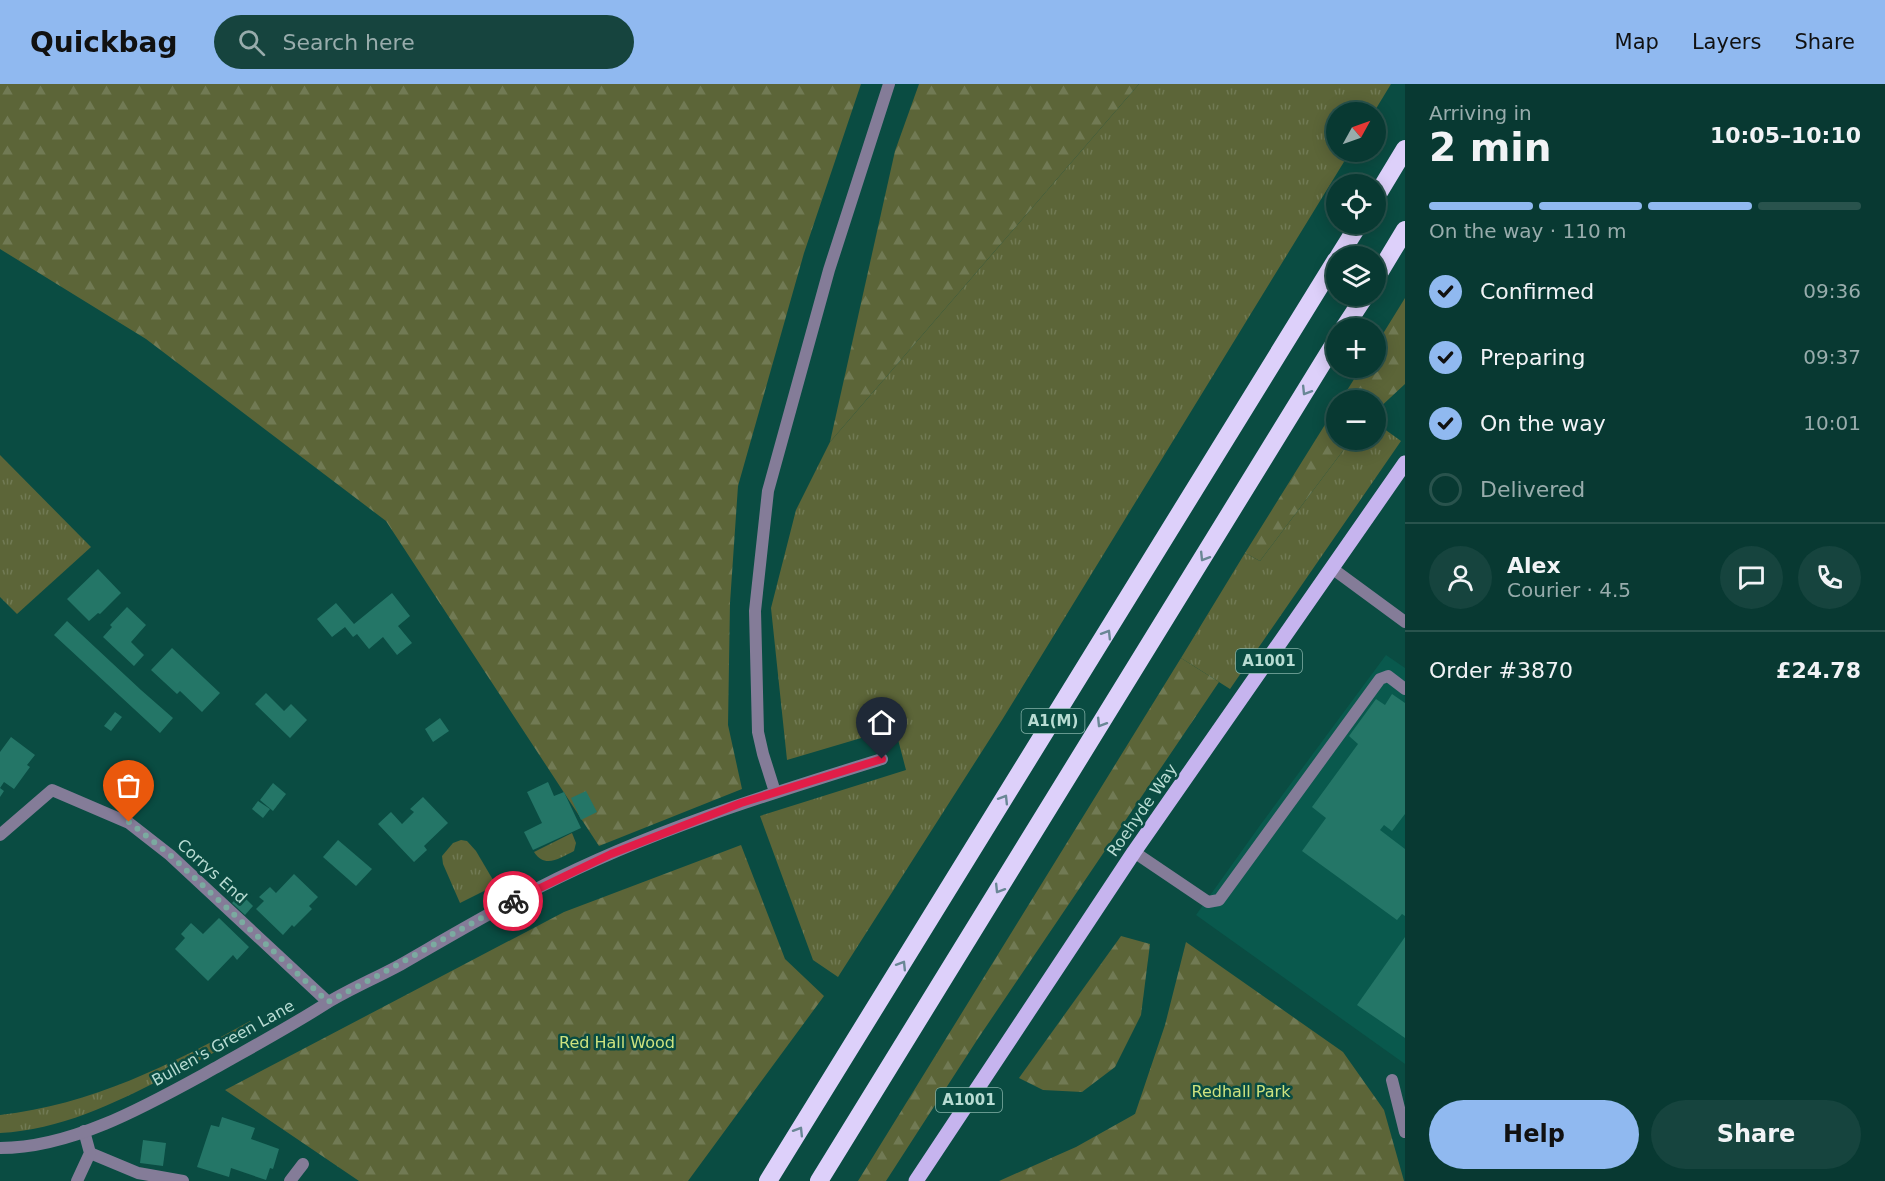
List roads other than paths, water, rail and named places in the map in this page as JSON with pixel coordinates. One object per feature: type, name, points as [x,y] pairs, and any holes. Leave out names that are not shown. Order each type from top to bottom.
[{"type":"highway","points":[[1386,180],[1405,149]]},
{"type":"highway","points":[[1386,261],[1405,230]]},
{"type":"highway","name":"A1(M)","points":[[768,1181],[1326,276]]},
{"type":"highway","name":"A1(M)","points":[[819,1181],[1326,357]]},
{"type":"main road","name":"Roehyde Way","points":[[916,1181],[1134,852],[1405,464]]},
{"type":"street","points":[[775,792],[758,732],[755,611],[768,491],[829,270],[889,84]]},
{"type":"street","points":[[1333,569],[1405,622]]},
{"type":"street","points":[[1134,852],[1208,902],[1219,900],[1380,679],[1388,676],[1405,688]]},
{"type":"street","name":"Bullen's Green Lane","points":[[0,1148],[53,1141],[103,1125],[175,1090],[464,927],[562,876],[611,854],[775,792],[882,759]]},
{"type":"street","name":"Corrys End","points":[[0,835],[52,790],[129,822],[170,855],[328,1002]]},
{"type":"street","points":[[1392,1080],[1405,1132]]},
{"type":"street","points":[[77,1181],[90,1154],[84,1131]]},
{"type":"street","points":[[90,1154],[138,1173],[183,1181]]},
{"type":"street","points":[[290,1181],[303,1164]]},
{"type":"park label","name":"Red Hall Wood","points":[[617,1042]]},
{"type":"park label","name":"Redhall Park","points":[[1241,1091]]}]
